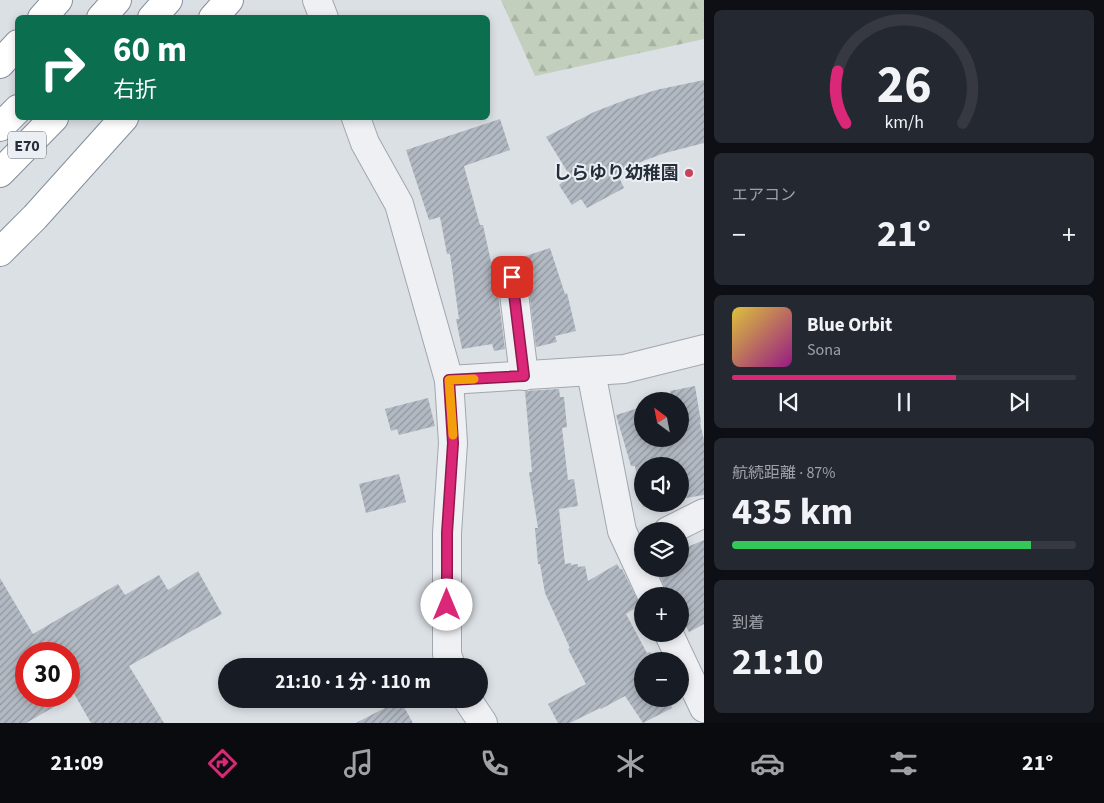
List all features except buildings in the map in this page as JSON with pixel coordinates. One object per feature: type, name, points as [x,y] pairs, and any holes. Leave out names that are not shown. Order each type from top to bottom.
[{"type":"highway","points":[[45,15],[58,0]]},
{"type":"highway","points":[[104,15],[117,0]]},
{"type":"highway","points":[[155,15],[168,0]]},
{"type":"highway","points":[[216,15],[229,0]]},
{"type":"highway","points":[[0,64],[15,47]]},
{"type":"highway","name":"E70","points":[[0,127],[15,112]]},
{"type":"highway","name":"E70","points":[[0,173],[52,120]]},
{"type":"highway","points":[[0,252],[35,217],[122,120]]},
{"type":"street","points":[[318,0],[323,15]]},
{"type":"street","points":[[357,120],[365,143],[399,204],[449,380],[453,443],[447,533],[448,658]]},
{"type":"street","points":[[512,277],[524,376]]},
{"type":"street","points":[[449,380],[624,369],[704,350]]},
{"type":"street","points":[[591,372],[622,531],[634,545]]},
{"type":"street","points":[[687,522],[704,514]]},
{"type":"street","points":[[673,642],[704,708]]},
{"type":"street","points":[[473,708],[483,723]]},
{"type":"green space","points":[[501,0],[704,0],[704,39],[535,76]]},
{"type":"slow traffic","points":[[453,435],[449,380],[474,379]]},
{"type":"place","name":"しらゆり幼稚園","points":[[689,173]]},
{"type":"route","points":[[447,605],[447,533],[453,443],[449,380],[524,376],[512,277]]}]
